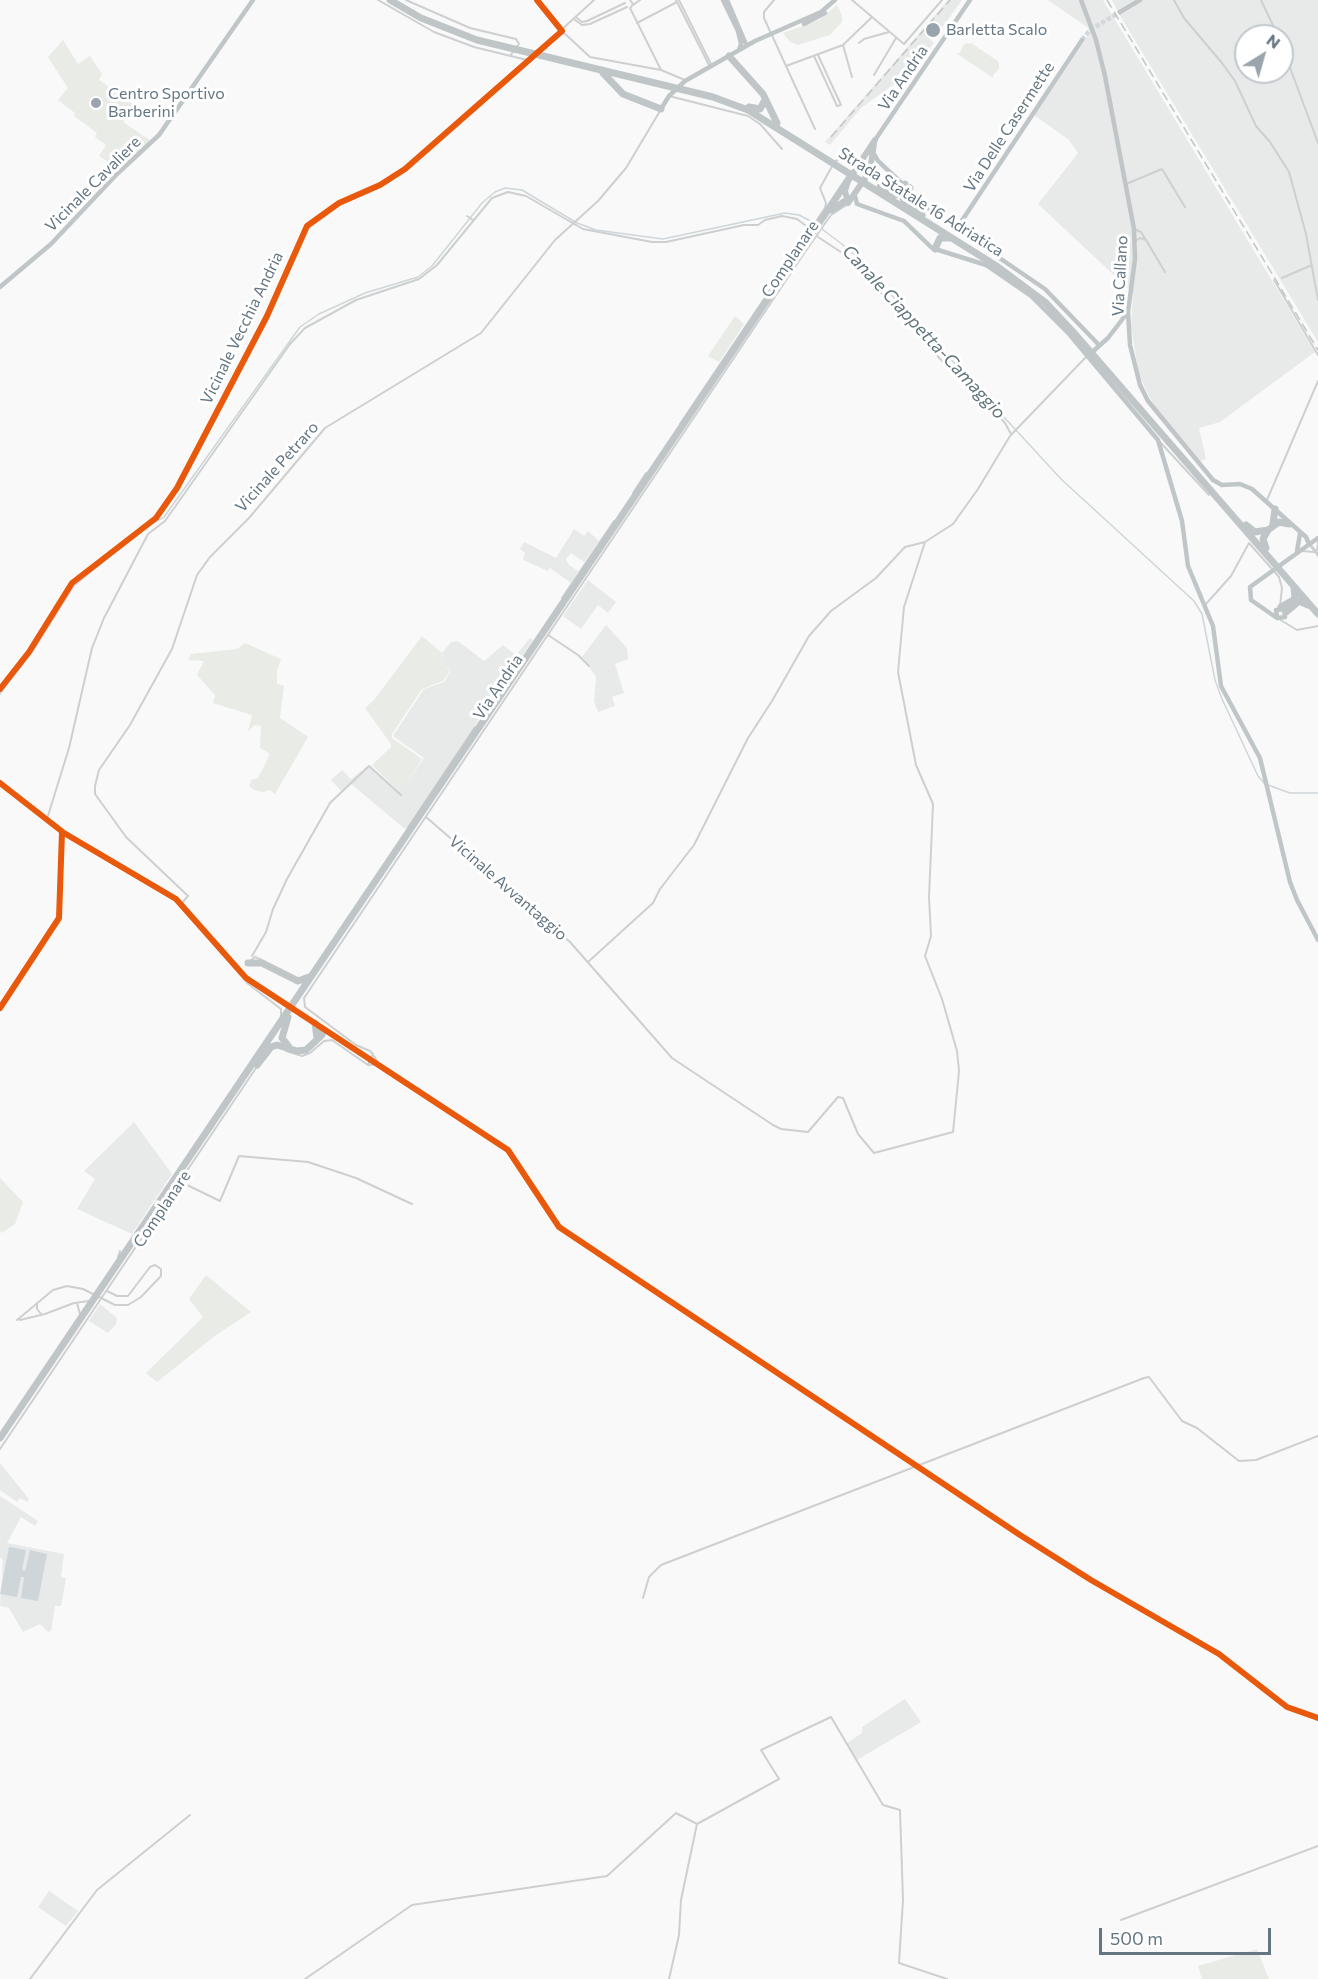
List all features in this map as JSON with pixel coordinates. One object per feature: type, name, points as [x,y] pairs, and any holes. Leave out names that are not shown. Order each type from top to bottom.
[{"type":"highway","name":"Strada Statale 16 Adriatica","points":[[390,0],[450,31],[714,96],[749,107],[1026,283],[1047,301],[1245,528],[1266,548],[1318,607]]},
{"type":"highway","name":"Strada Statale 16 Adriatica","points":[[395,0],[451,28],[508,46]]},
{"type":"highway","points":[[729,56],[765,98],[777,123]]},
{"type":"highway","name":"Strada Statale 16 Adriatica","points":[[572,62],[598,70],[657,82]]},
{"type":"highway","points":[[598,70],[610,79],[616,89],[661,109]]},
{"type":"highway","points":[[616,89],[620,78],[634,78]]},
{"type":"highway","name":"Strada Statale 16 Adriatica","points":[[714,96],[748,110],[798,137]]},
{"type":"highway","points":[[749,107],[763,108],[765,98]]},
{"type":"highway","points":[[0,1447],[850,176]]},
{"type":"highway","name":"Strada Statale 16 Adriatica","points":[[870,184],[880,187],[1011,276],[1045,302],[1318,614]]},
{"type":"highway","points":[[880,187],[897,195],[907,186]]},
{"type":"highway","points":[[907,186],[903,199],[938,234],[932,248]]},
{"type":"highway","points":[[0,1438],[818,227],[835,206],[847,201]]},
{"type":"highway","points":[[932,248],[944,237],[969,249]]},
{"type":"highway","points":[[1212,495],[1224,509]]},
{"type":"highway","points":[[1266,548],[1263,539],[1275,522],[1275,509]]},
{"type":"highway","points":[[1245,528],[1256,532],[1275,522],[1289,524]]},
{"type":"highway","points":[[1245,528],[1258,544]]},
{"type":"highway","points":[[1282,608],[1292,603],[1296,595],[1289,581]]},
{"type":"highway","points":[[1282,608],[1302,602],[1318,614]]},
{"type":"highway","points":[[246,966],[262,963],[290,978],[297,986],[297,993],[290,1008]]},
{"type":"highway","points":[[290,978],[306,979],[319,965]]},
{"type":"highway","points":[[288,1017],[282,1038],[291,1049]]},
{"type":"highway","points":[[315,1023],[320,1034]]},
{"type":"highway","points":[[255,1066],[271,1047],[277,1045],[306,1050],[320,1034],[331,1033]]},
{"type":"main road","points":[[847,201],[856,193],[876,161],[873,152],[875,140]]},
{"type":"main road","points":[[847,201],[845,191],[850,176],[875,140]]},
{"type":"street","name":"Vicinale Cavaliere","points":[[0,287],[51,244],[117,174],[159,135],[254,0]]},
{"type":"street","points":[[378,0],[434,32],[474,47],[527,60]]},
{"type":"street","points":[[406,0],[470,28],[516,39],[519,44],[510,56]]},
{"type":"street","points":[[537,0],[562,31],[590,57],[661,70],[686,81]]},
{"type":"street","name":"Vicinale Vecchia Andria","points":[[0,689],[29,652],[72,583],[156,518],[177,488],[267,316],[307,226],[339,203],[380,185],[404,171],[576,19],[594,0]]},
{"type":"street","points":[[576,19],[582,24],[590,24],[640,0]]},
{"type":"street","points":[[725,0],[744,45],[770,36],[821,12],[836,0]]},
{"type":"street","points":[[774,0],[763,14],[770,36],[815,129]]},
{"type":"street","points":[[852,0],[857,7],[904,44],[942,0]]},
{"type":"street","name":"Via Andria","points":[[875,140],[970,0]]},
{"type":"street","name":"Via Callano","points":[[1081,0],[1099,50],[1134,229],[1135,241],[1128,312],[1130,345],[1140,385],[1151,410],[1213,480],[1222,485],[1244,485],[1275,509]]},
{"type":"street","points":[[1120,12],[1140,0]]},
{"type":"street","points":[[1174,0],[1184,18],[1235,81],[1250,116],[1270,142],[1288,172],[1318,300]]},
{"type":"street","points":[[1261,0],[1272,24]]},
{"type":"street","points":[[628,1],[636,23],[661,70]]},
{"type":"street","points":[[576,19],[582,22],[587,21],[628,1]]},
{"type":"street","points":[[628,1],[630,6]]},
{"type":"street","points":[[636,23],[679,1],[708,60],[709,67]]},
{"type":"street","points":[[786,66],[843,45],[872,17]]},
{"type":"street","points":[[859,43],[864,39],[889,32]]},
{"type":"street","points":[[874,75],[896,38]]},
{"type":"street","name":"Via Delle Casermette","points":[[957,228],[1082,39]]},
{"type":"street","name":"Vicinale Petraro","points":[[181,904],[188,896],[126,837],[96,794],[95,786],[99,771],[130,725],[172,649],[197,575],[210,557],[249,518],[326,428],[481,333],[555,240],[598,201],[626,168],[669,96],[680,85],[738,51],[744,45]]},
{"type":"street","points":[[843,45],[852,77]]},
{"type":"street","points":[[814,56],[839,105],[818,54]]},
{"type":"street","points":[[708,60],[719,61]]},
{"type":"street","points":[[708,60],[709,67]]},
{"type":"street","points":[[1294,78],[1318,142]]},
{"type":"street","points":[[669,96],[748,116],[760,124],[782,149]]},
{"type":"street","points":[[850,176],[833,165],[841,159],[856,168],[866,161],[876,161],[885,167],[935,214],[1045,289],[1099,345]]},
{"type":"street","name":"Complanare","points":[[763,316],[818,227],[826,205],[820,188],[833,165]]},
{"type":"street","points":[[870,171],[877,166],[885,167]]},
{"type":"street","points":[[1126,184],[1162,169],[1185,207]]},
{"type":"street","points":[[47,819],[69,748],[84,675],[97,630],[148,534],[165,521],[287,348],[304,328],[356,300],[419,279],[437,265],[492,198],[508,192],[526,196],[573,224],[594,232],[660,243],[744,225],[758,225],[765,220],[782,216],[818,227],[850,258],[943,362],[967,380],[1012,434]]},
{"type":"street","points":[[856,193],[855,202],[865,207]]},
{"type":"street","points":[[847,201],[904,221],[932,248],[986,265],[1003,275],[1091,352],[1158,440],[1212,495]]},
{"type":"street","points":[[467,216],[473,220]]},
{"type":"street","name":"Complanare","points":[[753,314],[818,227]]},
{"type":"street","points":[[1134,229],[1141,232],[1166,272]]},
{"type":"street","points":[[1135,241],[1140,238],[1146,240]]},
{"type":"street","points":[[1282,278],[1311,265]]},
{"type":"street","points":[[1274,280],[1318,355]]},
{"type":"street","points":[[588,962],[653,903],[660,889],[694,845],[748,738],[772,702],[809,636],[831,611],[876,578],[900,551],[911,544],[925,542],[957,520],[1012,434],[1128,312]]},
{"type":"street","name":"Via Andria","points":[[246,966],[257,958],[299,978],[310,973],[753,314]]},
{"type":"street","name":"Via Andria","points":[[371,1055],[311,1012],[305,1007],[303,1000],[763,316]]},
{"type":"street","points":[[1266,501],[1318,381]]},
{"type":"street","points":[[1158,440],[1182,521],[1188,567],[1213,626],[1221,686],[1260,758],[1290,882],[1318,940]]},
{"type":"street","points":[[1289,524],[1317,553]]},
{"type":"street","points":[[1302,536],[1318,539]]},
{"type":"street","points":[[1297,553],[1302,536]]},
{"type":"street","points":[[1318,539],[1253,583],[1249,589],[1251,600],[1291,628],[1298,630],[1318,626]]},
{"type":"street","points":[[1317,553],[1318,539]]},
{"type":"street","name":"Vicinale Avvantaggio","points":[[426,817],[548,921],[588,962],[672,1058],[778,1128],[808,1132],[838,1097],[843,1098],[858,1134],[874,1153],[953,1132],[960,1071],[957,1051],[942,999],[925,957],[931,936],[929,897],[933,804],[916,765],[898,672],[904,607],[925,542]]},
{"type":"street","points":[[1205,605],[1231,576],[1250,543],[1277,574],[1282,608],[1291,628]]},
{"type":"street","points":[[1297,553],[1317,553]]},
{"type":"street","points":[[1263,608],[1282,608]]},
{"type":"street","points":[[1277,618],[1282,608]]},
{"type":"street","points":[[1277,618],[1282,608]]},
{"type":"street","points":[[548,634],[578,655],[589,666]]},
{"type":"street","points":[[315,1023],[246,978],[246,966],[266,932],[273,909],[287,879],[330,803],[369,766],[401,795]]},
{"type":"street","points":[[0,783],[62,832],[169,894],[181,904],[235,968],[246,966]]},
{"type":"street","points":[[0,1008],[59,918],[62,832]]},
{"type":"street","name":"Complanare","points":[[135,1232],[281,1016],[280,1009],[247,983],[246,966]]},
{"type":"street","points":[[331,1033],[362,1056],[371,1055]]},
{"type":"street","name":"Complanare","points":[[0,1447],[270,1050],[281,1048],[302,1056],[310,1053],[324,1041],[332,1040],[368,1065]]},
{"type":"street","points":[[371,1055],[379,1064],[508,1150],[559,1227],[1084,1576],[1219,1654],[1287,1707],[1318,1718]]},
{"type":"street","points":[[371,1055],[368,1065],[379,1064]]},
{"type":"street","name":"Complanare","points":[[356,1057],[362,1056]]},
{"type":"street","points":[[181,1182],[220,1201],[239,1156],[308,1162],[356,1178],[412,1204]]},
{"type":"street","name":"Complanare","points":[[0,1434],[91,1299],[120,1251]]},
{"type":"street","points":[[91,1299],[85,1303],[77,1303],[45,1314],[17,1320],[61,1287],[74,1286],[121,1306],[134,1302],[161,1275],[161,1269],[155,1265],[150,1267],[128,1296],[117,1296],[107,1291]]},
{"type":"street","points":[[77,1303],[85,1307]]},
{"type":"street","points":[[77,1303],[80,1315]]},
{"type":"street","points":[[37,1304],[40,1313],[45,1314]]},
{"type":"street","points":[[32,1317],[37,1304]]},
{"type":"street","points":[[30,1311],[32,1317]]},
{"type":"street","points":[[644,1598],[649,1577],[661,1565],[917,1464],[1149,1377],[1182,1421],[1197,1428],[1239,1461],[1256,1460],[1318,1436]]},
{"type":"street","points":[[669,1979],[679,1935],[681,1900],[697,1824],[779,1779],[761,1750],[831,1717],[883,1805],[900,1810],[903,1900],[899,1964],[947,1979]]},
{"type":"street","points":[[305,1979],[411,1905],[605,1877],[643,1846],[672,1815],[676,1813],[697,1824]]},
{"type":"street","points":[[30,1979],[97,1890],[190,1815]]},
{"type":"street","points":[[1121,1920],[1318,1846]]},
{"type":"shaded area","points":[[948,0],[962,0],[942,28],[939,26],[929,38],[934,43],[904,77],[861,108],[830,145],[825,142]]},
{"type":"shaded area","points":[[1048,0],[1103,0],[1315,352],[1220,422],[1199,428],[1206,459],[1200,461],[1154,406],[1139,375],[1131,326],[1133,293],[1038,204],[1078,153],[1069,140],[1034,115],[1090,33],[1087,27]]},
{"type":"shaded area","points":[[1112,0],[1318,0],[1318,342],[1119,14]]},
{"type":"shaded area","points":[[837,5],[842,15],[842,22],[830,35],[798,45],[790,42],[783,33],[819,20]]},
{"type":"shaded area","name":"Centro Sportivo Barberini","points":[[63,40],[78,64],[90,56],[102,74],[99,80],[134,105],[123,122],[151,141],[120,170],[99,156],[106,145],[95,137],[97,133],[74,116],[75,113],[58,100],[68,88],[48,57]]},
{"type":"shaded area","points":[[971,43],[999,62],[999,69],[993,78],[956,53],[960,53],[964,44]]},
{"type":"shaded area","points":[[735,316],[744,324],[719,362],[708,356]]},
{"type":"shaded area","points":[[574,529],[584,536],[588,531],[599,541],[584,562],[571,553],[566,559],[569,565],[578,571],[571,583],[550,568],[548,571],[523,560],[525,553],[520,549],[524,542],[556,558]]},
{"type":"shaded area","points":[[588,580],[616,602],[608,613],[598,605],[581,629],[563,616]]},
{"type":"shaded area","points":[[606,625],[627,648],[628,659],[615,664],[624,693],[612,697],[615,706],[598,712],[594,701],[596,677],[582,657]]},
{"type":"shaded area","points":[[422,636],[442,653],[444,665],[450,671],[443,681],[422,689],[392,734],[392,738],[422,759],[407,783],[403,781],[398,791],[372,765],[391,747],[391,744],[365,708],[374,700]]},
{"type":"shaded area","points":[[530,638],[533,640],[405,829],[351,784],[342,792],[331,780],[342,770],[351,779],[369,765],[398,791],[403,781],[407,783],[424,758],[393,736],[424,689],[444,682],[451,671],[444,665],[442,653],[451,642],[458,641],[484,661],[503,645],[516,655]]},
{"type":"shaded area","points":[[245,643],[281,659],[277,671],[277,684],[284,686],[280,718],[308,737],[275,794],[270,790],[263,792],[254,790],[249,786],[251,780],[258,778],[270,754],[260,748],[261,726],[255,725],[248,731],[252,715],[213,703],[215,695],[197,675],[204,661],[188,660],[191,654],[237,649]]},
{"type":"shaded area","points":[[134,1122],[172,1174],[132,1234],[77,1209],[95,1179],[84,1171]]},
{"type":"shaded area","points":[[0,1178],[23,1202],[15,1224],[2,1233],[0,1231]]},
{"type":"shaded area","points":[[206,1275],[251,1312],[216,1335],[157,1382],[146,1373],[203,1317],[189,1299]]},
{"type":"shaded area","points":[[100,1304],[117,1318],[116,1324],[108,1333],[89,1321]]},
{"type":"shaded area","points":[[0,1463],[29,1499],[27,1502],[20,1498],[17,1502],[0,1490]]},
{"type":"shaded area","points":[[0,1496],[38,1521],[35,1526],[21,1517],[7,1543],[64,1554],[61,1577],[66,1578],[61,1606],[55,1606],[51,1631],[48,1632],[40,1624],[23,1632],[9,1608],[0,1606],[3,1560],[0,1557]]},
{"type":"shaded area","points":[[9,1547],[26,1550],[22,1570],[25,1571],[30,1550],[47,1554],[38,1601],[21,1598],[24,1577],[21,1577],[17,1597],[0,1594]]},
{"type":"shaded area","points":[[905,1699],[921,1722],[857,1760],[847,1743],[862,1733],[862,1727]]},
{"type":"shaded area","points":[[49,1891],[78,1911],[66,1926],[38,1907]]},
{"type":"shaded area","points":[[1257,1949],[1269,1979],[1202,1979],[1198,1966]]},
{"type":"waterway","name":"Canale Ciappetta-Camaggio","points":[[148,526],[164,517],[300,327],[319,314],[365,293],[418,277],[432,266],[482,203],[495,192],[505,188],[522,190],[577,223],[596,230],[663,239],[785,213],[799,215],[814,223]]},
{"type":"waterway","name":"Canale Ciappetta-Camaggio","points":[[822,229],[851,251],[1061,479],[1194,601],[1202,614],[1215,680],[1222,699],[1258,776],[1264,783]]},
{"type":"waterway","name":"Canale Ciappetta-Camaggio","points":[[0,694],[33,651],[74,586],[141,531]]},
{"type":"waterway","name":"Canale Ciappetta-Camaggio","points":[[1268,785],[1290,793],[1318,793]]},
{"type":"tunnel","points":[[1082,40],[1090,30],[1120,12]]},
{"type":"railway","points":[[831,137],[950,0]]},
{"type":"railway","points":[[1107,0],[1318,350]]},
{"type":"cycle path","points":[[0,689],[29,652],[72,583],[156,518],[177,488],[267,316],[307,226],[339,203],[380,185],[405,169],[562,31],[537,0]]},
{"type":"cycle path","points":[[0,783],[64,833],[176,899],[246,978],[508,1150],[559,1227],[1020,1535],[1091,1580],[1219,1654],[1287,1707],[1318,1718]]},
{"type":"cycle path","points":[[0,1008],[59,918],[62,832]]},
{"type":"place","name":"Barletta Scalo","points":[[933,30]]},
{"type":"place","name":"Centro Sportivo Barberini","points":[[96,103]]}]
